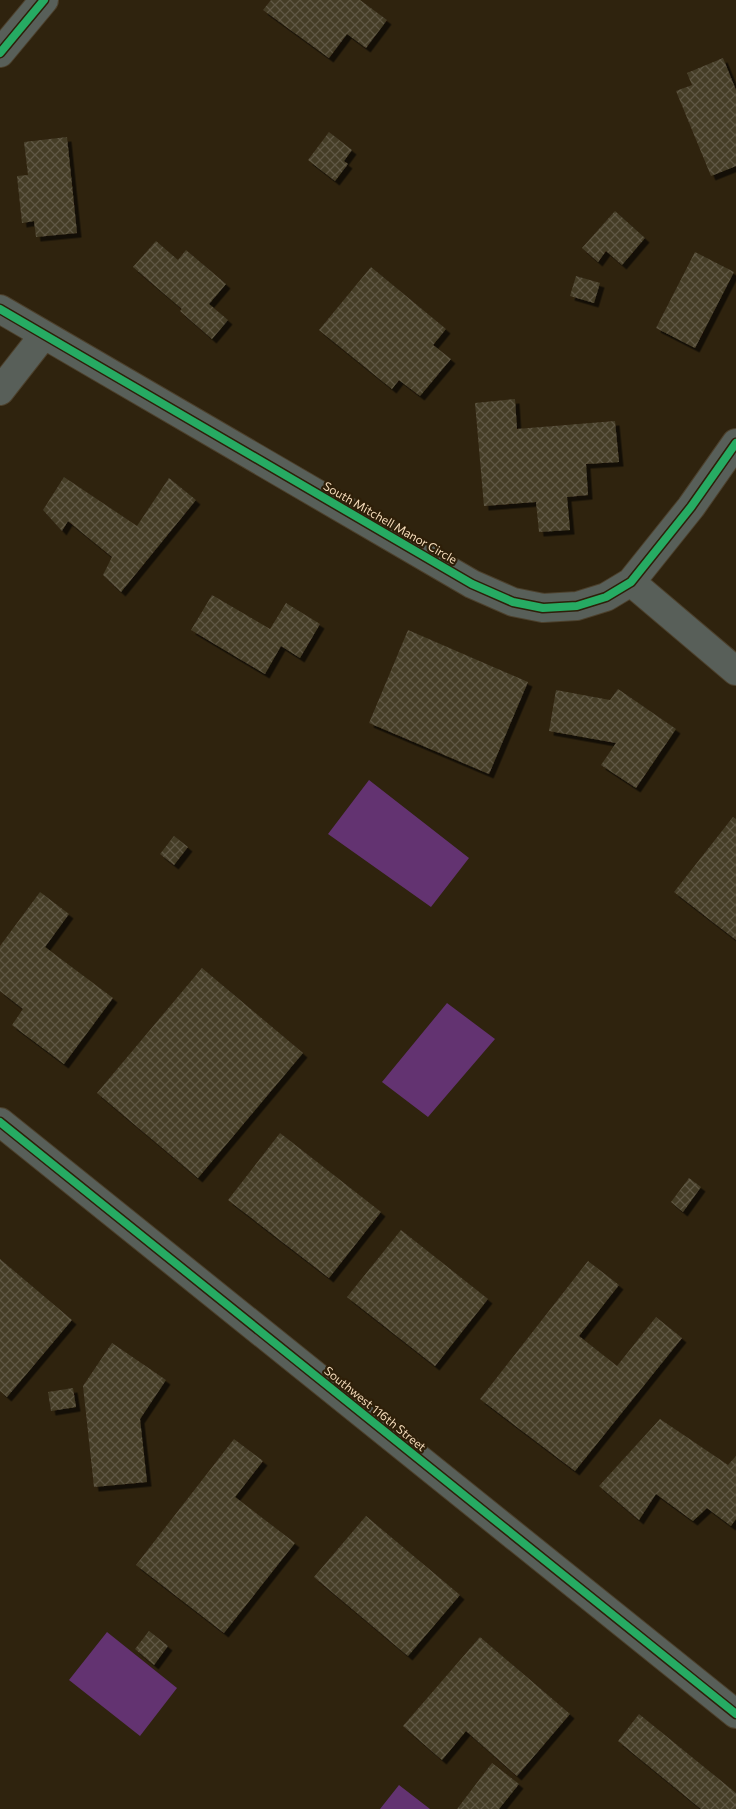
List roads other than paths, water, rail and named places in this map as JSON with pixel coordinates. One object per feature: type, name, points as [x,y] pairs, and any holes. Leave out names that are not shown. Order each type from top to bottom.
[{"type":"street","points":[[0,54],[44,0]]},
{"type":"street","name":"South Mitchell Manor Circle","points":[[0,309],[43,336],[219,435],[472,584],[513,602],[543,608],[578,606],[606,597],[631,582],[691,507],[736,443]]},
{"type":"street","points":[[0,390],[43,336]]},
{"type":"street","points":[[631,582],[736,671]]},
{"type":"street","name":"Southwest 116th Street","points":[[0,1122],[736,1714]]}]
